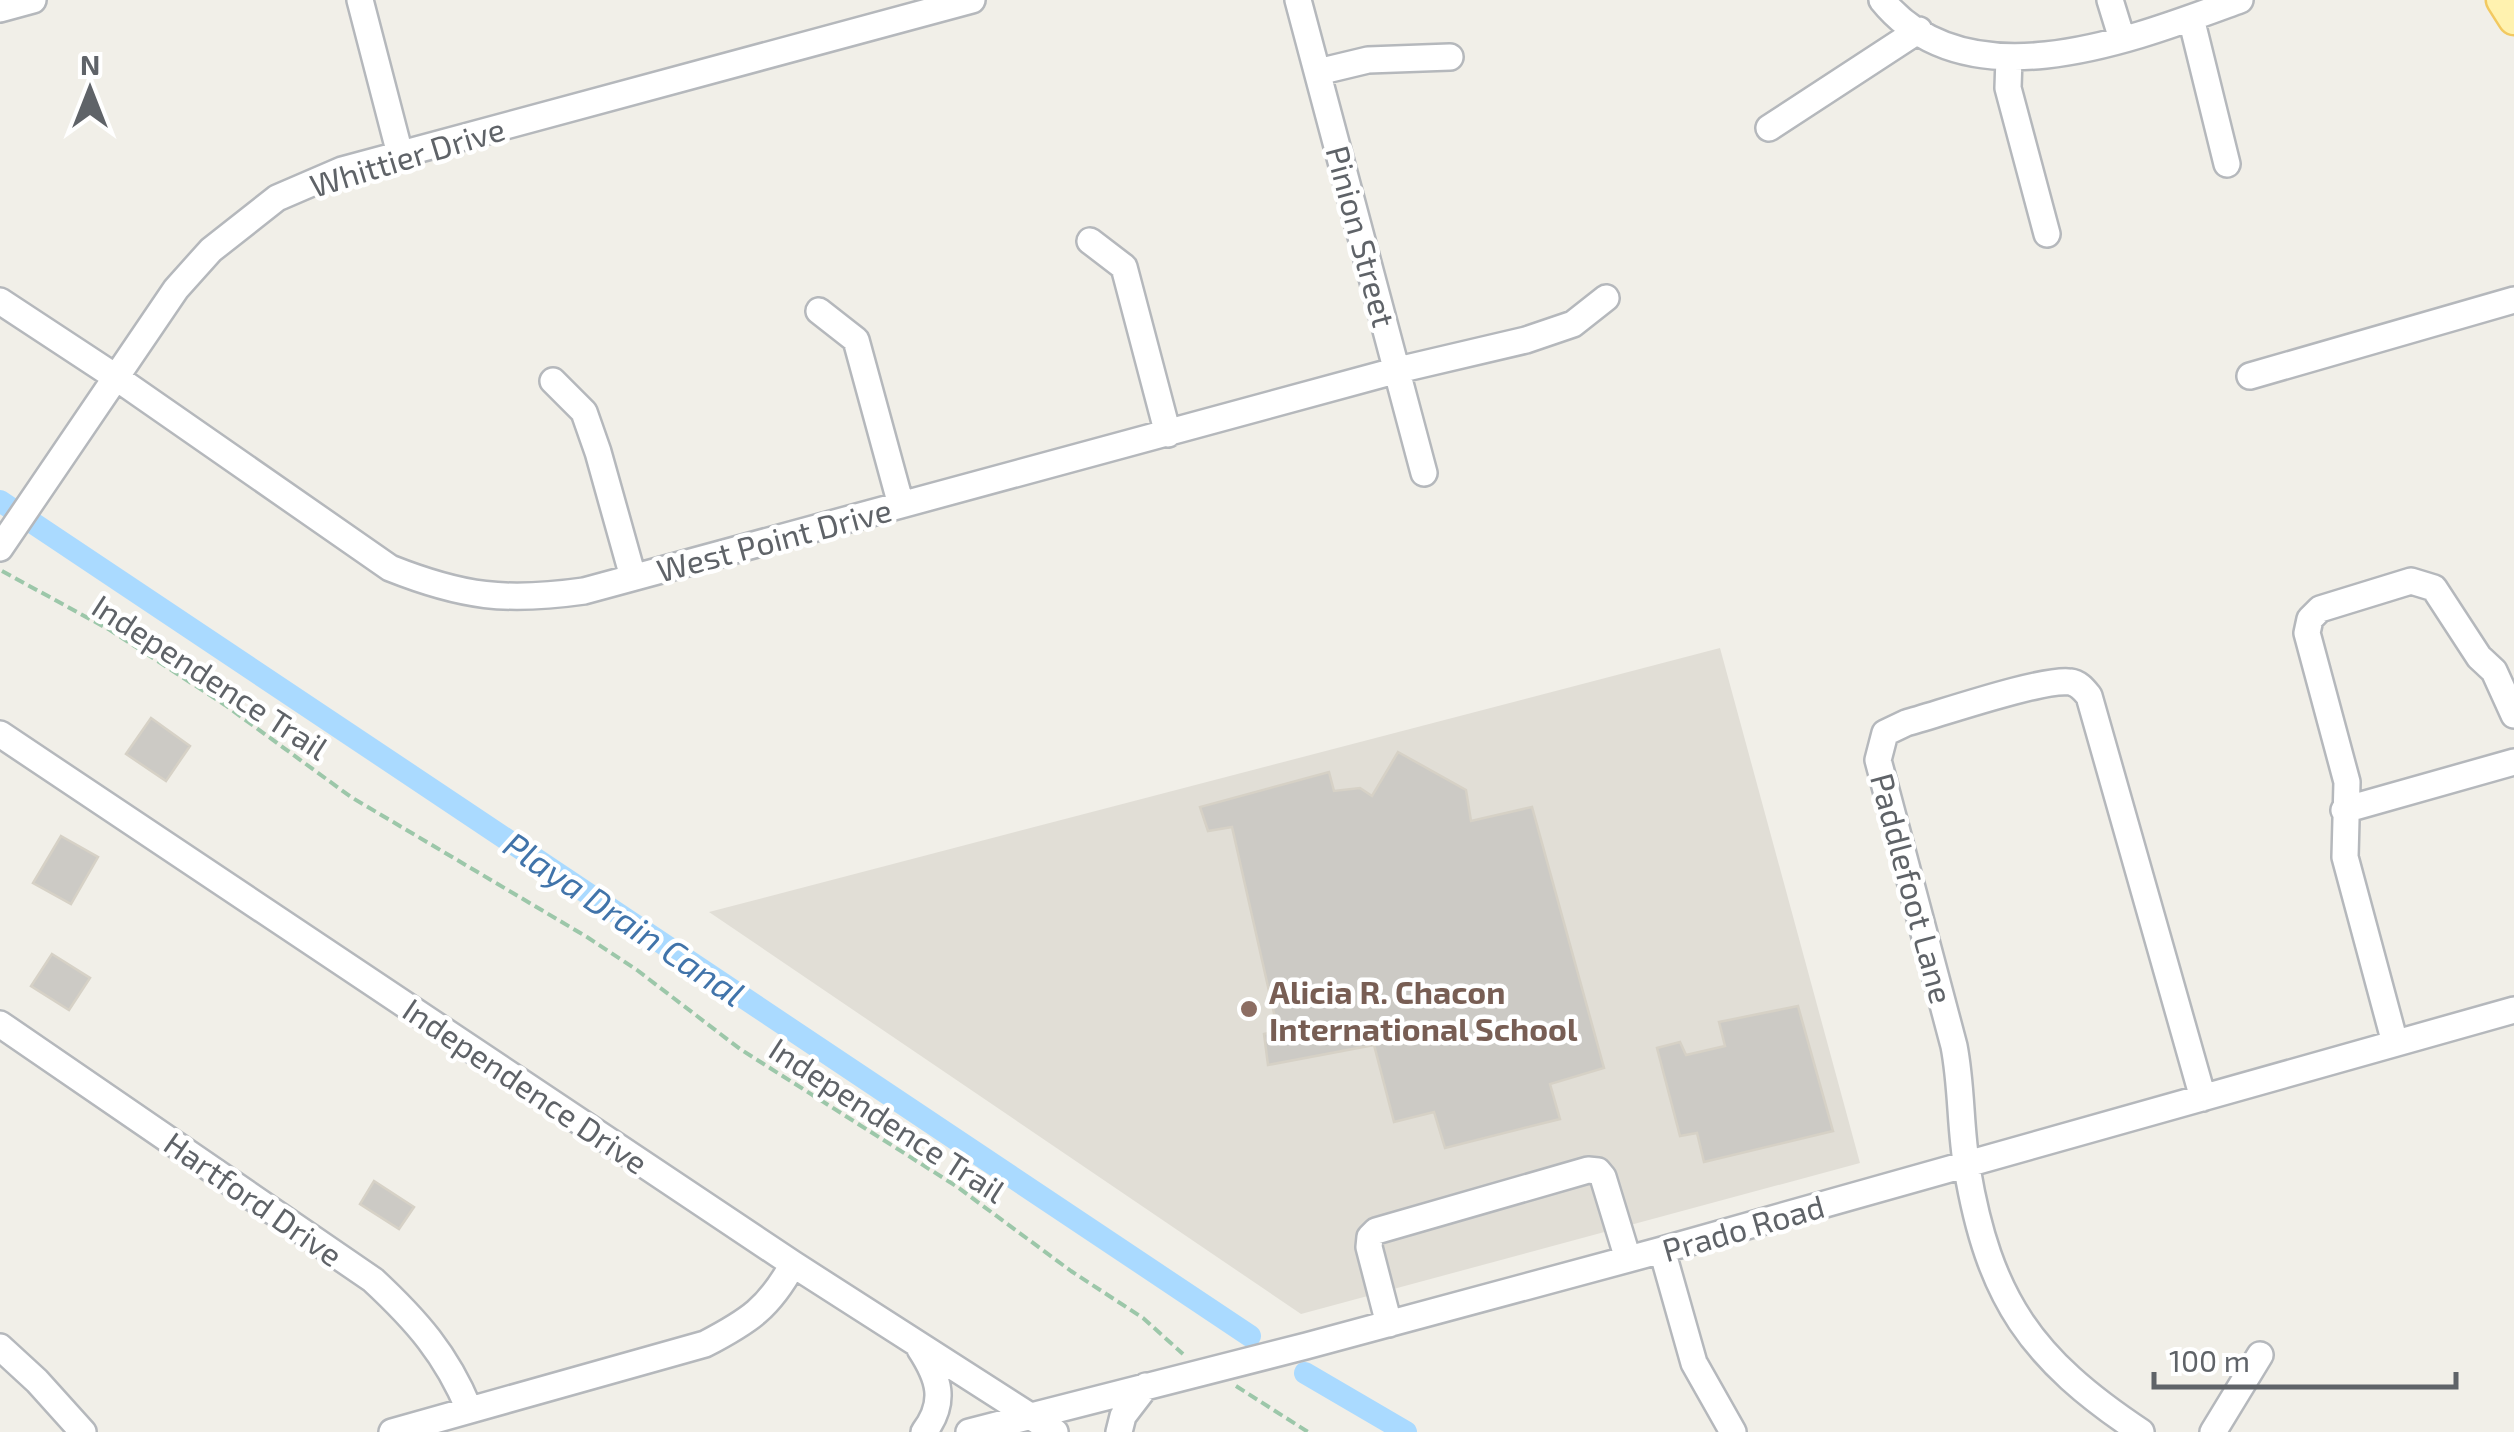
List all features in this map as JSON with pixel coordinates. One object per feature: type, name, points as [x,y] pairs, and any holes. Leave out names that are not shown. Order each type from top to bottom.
[{"type":"main road","points":[[2502,0],[2514,19]]},
{"type":"street","points":[[0,9],[33,0]]},
{"type":"street","points":[[360,0],[400,154]]},
{"type":"street","name":"Whittier Drive","points":[[1,546],[114,376],[188,276],[212,250],[277,198],[342,170],[972,0]]},
{"type":"street","name":"Pinion Street","points":[[1298,0],[1424,474]]},
{"type":"street","points":[[1882,0],[1906,23],[1949,46],[2008,57],[2052,55],[2122,39],[2240,0]]},
{"type":"street","points":[[2110,0],[2122,39]]},
{"type":"street","points":[[2191,18],[2227,164]]},
{"type":"street","points":[[1769,128],[1919,30]]},
{"type":"street","points":[[1318,72],[1368,60],[1450,57]]},
{"type":"street","points":[[2008,57],[2008,88],[2047,234]]},
{"type":"street","points":[[1090,242],[1124,267],[1168,434]]},
{"type":"street","name":"West Point Drive","points":[[0,301],[390,568],[463,592],[506,598],[584,591],[1398,370],[1526,340],[1574,324],[1606,298]]},
{"type":"street","points":[[2250,376],[2514,300]]},
{"type":"street","points":[[819,311],[856,340],[901,505]]},
{"type":"street","points":[[553,382],[584,412],[633,577]]},
{"type":"street","points":[[2395,1044],[2345,856],[2347,782],[2307,633],[2310,619],[2320,609],[2411,581],[2434,588],[2479,657],[2494,671],[2514,716]]},
{"type":"street","name":"Paddlefoot Lane","points":[[2141,1432],[2066,1377],[2043,1354],[2008,1304],[1982,1239],[1966,1165],[1962,1083],[1954,1046],[1878,760],[1886,733],[1906,723],[2046,684],[2071,682],[2089,696],[2202,1098]]},
{"type":"street","name":"Independence Drive","points":[[0,734],[793,1264],[1055,1432]]},
{"type":"street","points":[[2344,810],[2514,762]]},
{"type":"street","name":"Prado Road","points":[[969,1432],[1146,1386],[1239,1375],[1306,1346],[2514,1010]]},
{"type":"street","name":"Hartford Drive","points":[[0,1024],[374,1280],[414,1318],[452,1368],[469,1409]]},
{"type":"street","points":[[1389,1324],[1369,1247],[1376,1230],[1588,1170],[1598,1171],[1603,1178],[1628,1259]]},
{"type":"street","points":[[1662,1250],[1694,1362],[1733,1432]]},
{"type":"street","points":[[392,1432],[705,1344],[752,1320],[779,1290],[793,1264]]},
{"type":"street","points":[[918,1344],[940,1389],[931,1422],[924,1432]]},
{"type":"street","points":[[0,1346],[82,1432]]},
{"type":"street","points":[[2213,1432],[2260,1355]]},
{"type":"street","points":[[1118,1432],[1123,1416],[1146,1386]]},
{"type":"path","name":"Independence Trail","points":[[6,574],[110,630],[226,705],[351,796],[528,898],[604,948],[740,1049],[956,1186],[1070,1271],[1143,1318],[1184,1354]]},
{"type":"path","points":[[1239,1375],[1308,1432]]},
{"type":"shaded area","name":"Alicia R. Chacon International School","points":[[1720,648],[1860,1163],[1301,1314],[709,912]]},
{"type":"building","points":[[151,718],[190,746],[166,781],[126,754]]},
{"type":"building","points":[[1398,752],[1466,790],[1471,821],[1532,807],[1604,1068],[1550,1084],[1560,1119],[1445,1148],[1434,1112],[1394,1122],[1374,1045],[1268,1065],[1264,1034],[1278,1031],[1232,827],[1208,831],[1200,807],[1329,772],[1334,791],[1360,788],[1372,796]]},
{"type":"building","points":[[61,836],[98,857],[71,904],[33,883]]},
{"type":"building","points":[[52,954],[90,978],[69,1010],[31,986]]},
{"type":"building","points":[[1798,1006],[1833,1131],[1704,1162],[1697,1133],[1680,1136],[1657,1048],[1680,1042],[1686,1055],[1725,1046],[1719,1022]]},
{"type":"building","points":[[374,1181],[414,1207],[399,1229],[360,1204]]},
{"type":"waterway","name":"Playa Drain Canal","points":[[0,501],[1250,1336]]},
{"type":"waterway","name":"Playa Drain Canal","points":[[1305,1373],[1406,1432]]},
{"type":"place","name":"Alicia R. Chacon International School","points":[[1249,1009]]}]
